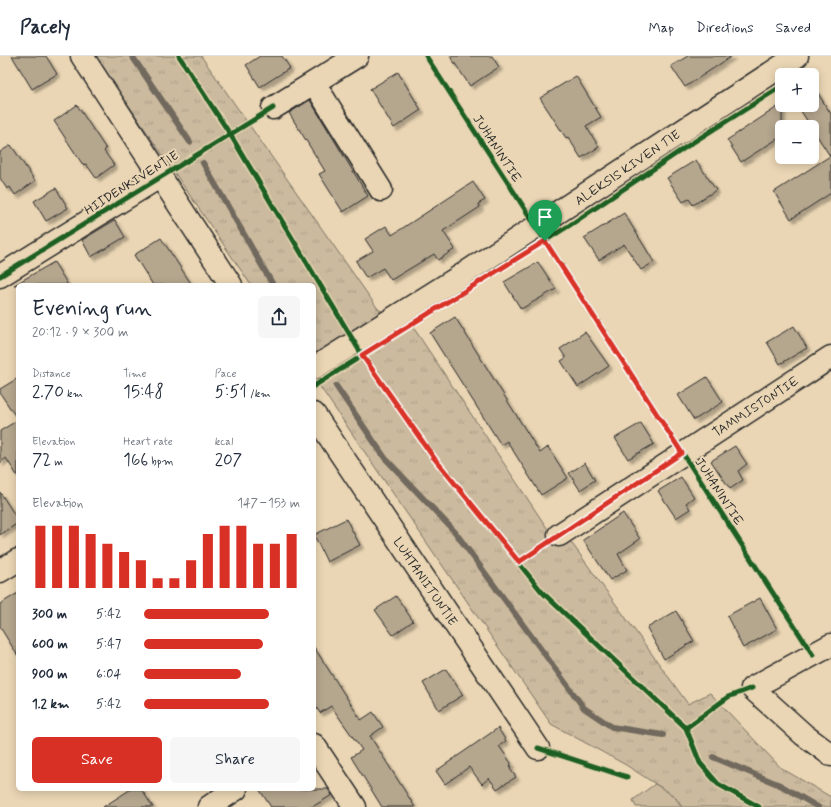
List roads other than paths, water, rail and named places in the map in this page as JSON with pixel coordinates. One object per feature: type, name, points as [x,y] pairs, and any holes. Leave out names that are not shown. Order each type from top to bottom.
[{"type":"street","points":[[82,56],[162,176],[230,283]]},
{"type":"street","points":[[273,108],[357,56]]},
{"type":"street","name":"ALEKSIS KIVEN TIE","points":[[316,367],[462,275],[797,56]]},
{"type":"street","points":[[314,83],[381,190]]},
{"type":"street","name":"HIIDENKIVENTIE","points":[[0,276],[162,176]]},
{"type":"street","name":"TAMMISTONTIE","points":[[559,535],[831,357]]},
{"type":"street","name":"LUHTANIITUNTIE","points":[[316,417],[538,748]]},
{"type":"street","points":[[0,571],[16,561]]},
{"type":"street","points":[[831,645],[752,688],[788,721],[831,755]]},
{"type":"street","points":[[316,748],[355,807]]},
{"type":"street","points":[[209,807],[233,791]]},
{"type":"waterway","points":[[132,56],[190,142]]},
{"type":"waterway","points":[[203,163],[272,283]]},
{"type":"waterway","points":[[336,386],[385,458],[455,532],[584,708],[612,727],[663,735]]},
{"type":"waterway","points":[[713,757],[780,785],[818,807]]}]
